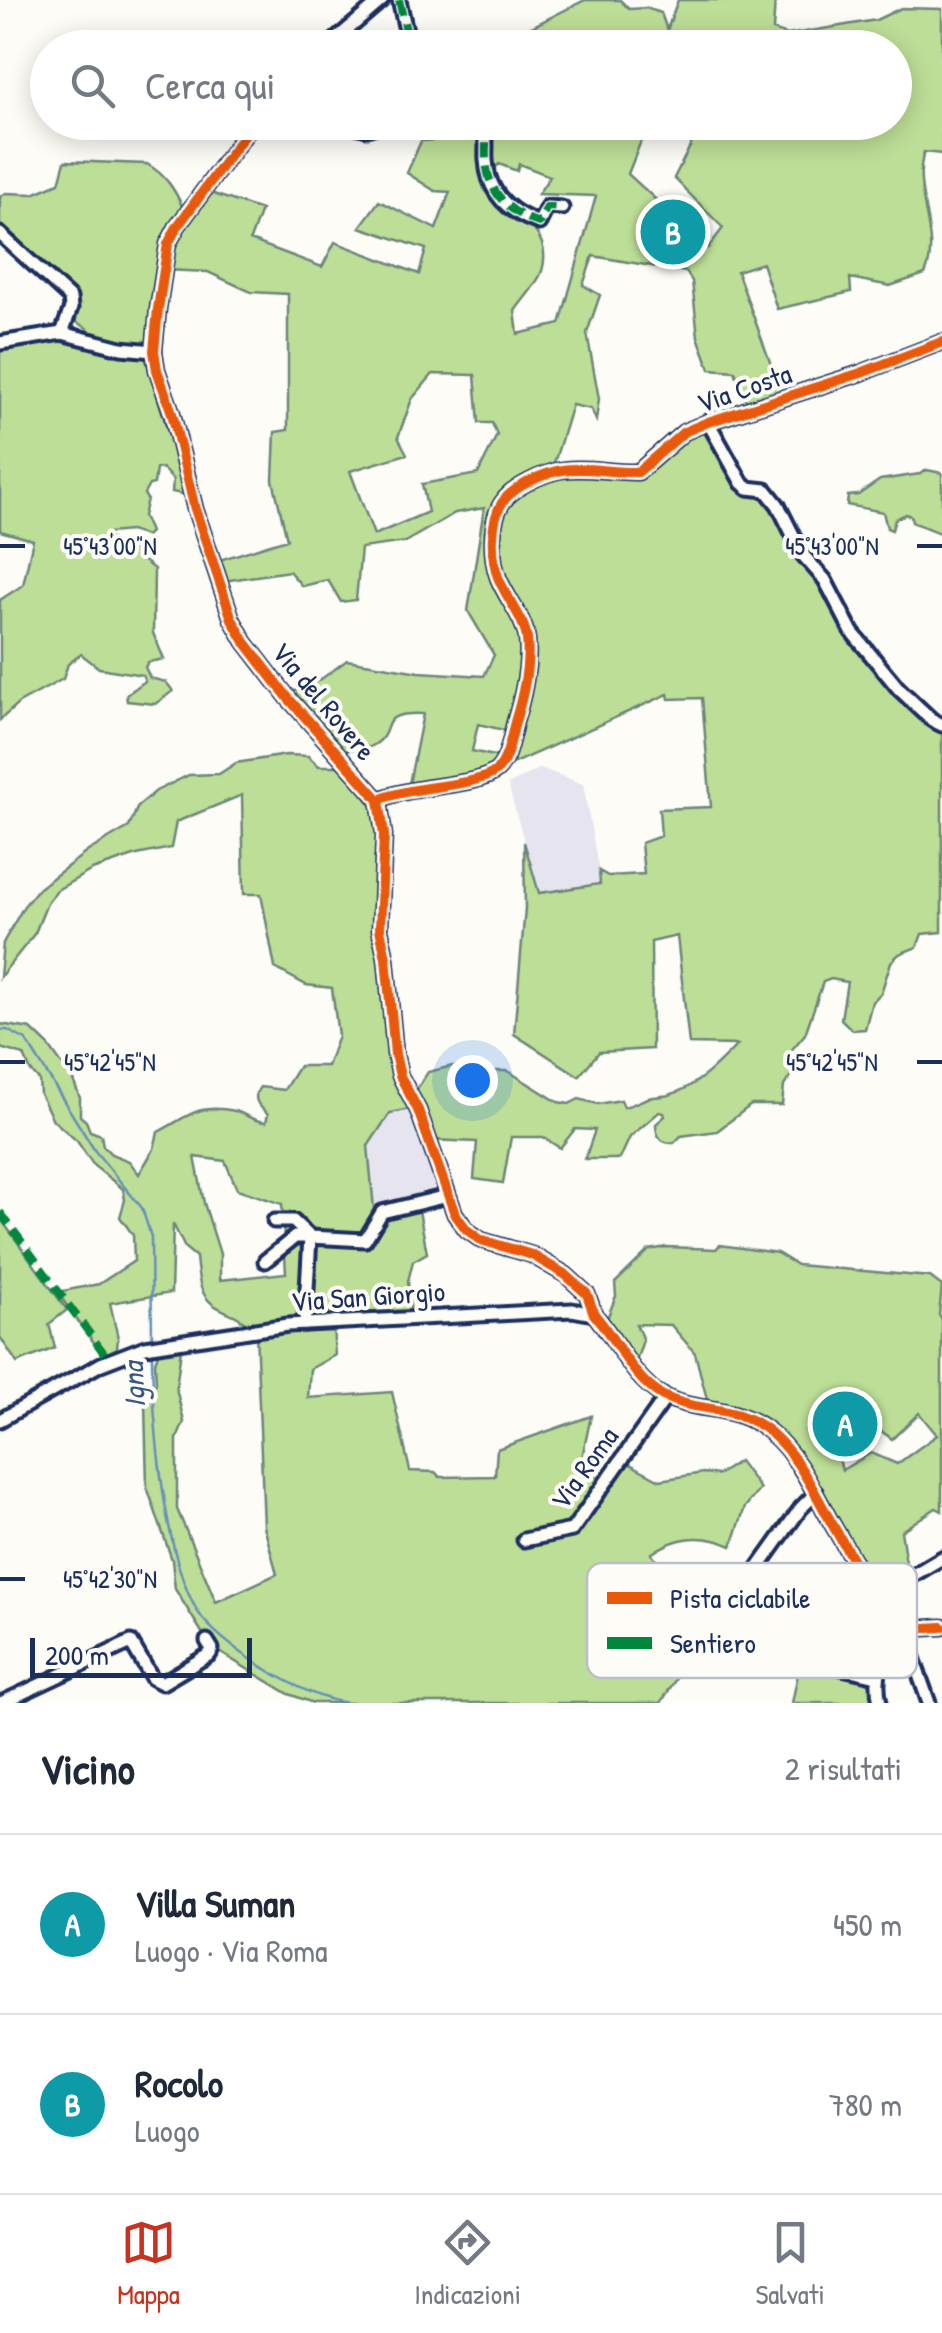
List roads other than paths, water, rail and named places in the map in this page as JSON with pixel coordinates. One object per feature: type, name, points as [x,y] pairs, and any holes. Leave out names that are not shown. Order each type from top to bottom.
[{"type":"street","points":[[347,30],[382,0]]},
{"type":"street","points":[[399,0],[406,30]]},
{"type":"street","name":"Via del Rovere","points":[[244,140],[186,213],[168,244],[154,351],[195,509],[232,619],[268,673],[379,800],[384,835],[380,929],[396,1054],[400,1076],[418,1110],[447,1196],[467,1230],[481,1240],[549,1263],[580,1286],[593,1305],[594,1314]]},
{"type":"street","points":[[486,140],[487,170],[501,200],[516,215],[539,223],[547,208],[562,208]]},
{"type":"street","points":[[0,234],[70,298],[71,308],[62,333]]},
{"type":"street","points":[[0,343],[62,333],[121,348],[154,351]]},
{"type":"street","name":"Via Costa","points":[[379,800],[402,790],[478,779],[493,774],[502,764],[522,698],[526,636],[494,562],[494,536],[502,503],[550,472],[582,468],[638,472],[684,432],[942,342]]},
{"type":"street","points":[[708,422],[742,482],[748,488],[766,490],[778,505],[803,555],[824,580],[852,632],[885,675],[932,720],[942,724]]},
{"type":"street","points":[[265,1261],[295,1237],[365,1240],[382,1212],[447,1196]]},
{"type":"street","points":[[274,1221],[294,1220],[310,1237],[305,1324]]},
{"type":"street","name":"Via San Giorgio","points":[[0,1420],[101,1364],[145,1346],[305,1324],[572,1310],[594,1314]]},
{"type":"street","points":[[594,1314],[643,1379],[666,1397],[730,1411],[759,1424],[791,1454],[856,1563]]},
{"type":"street","name":"Via Roma","points":[[524,1540],[572,1530],[666,1397]]},
{"type":"street","points":[[762,1563],[801,1508],[816,1494]]},
{"type":"street","points":[[917,1573],[942,1558]]},
{"type":"street","points":[[917,1628],[942,1627]]},
{"type":"street","points":[[2,1703],[131,1642],[152,1678],[162,1684],[210,1654],[207,1641]]},
{"type":"street","points":[[917,1666],[930,1703]]},
{"type":"street","points":[[877,1678],[880,1703]]},
{"type":"waterway","name":"Igna","points":[[0,1030],[26,1040],[95,1151],[142,1208],[151,1237],[152,1342]]},
{"type":"waterway","name":"Igna","points":[[152,1350],[163,1490],[179,1565],[190,1596],[203,1619],[252,1660],[306,1691],[347,1703]]},
{"type":"place","name":"Rocolo","points":[[673,232]]},
{"type":"place","name":"Villa Suman","points":[[845,1424]]}]
